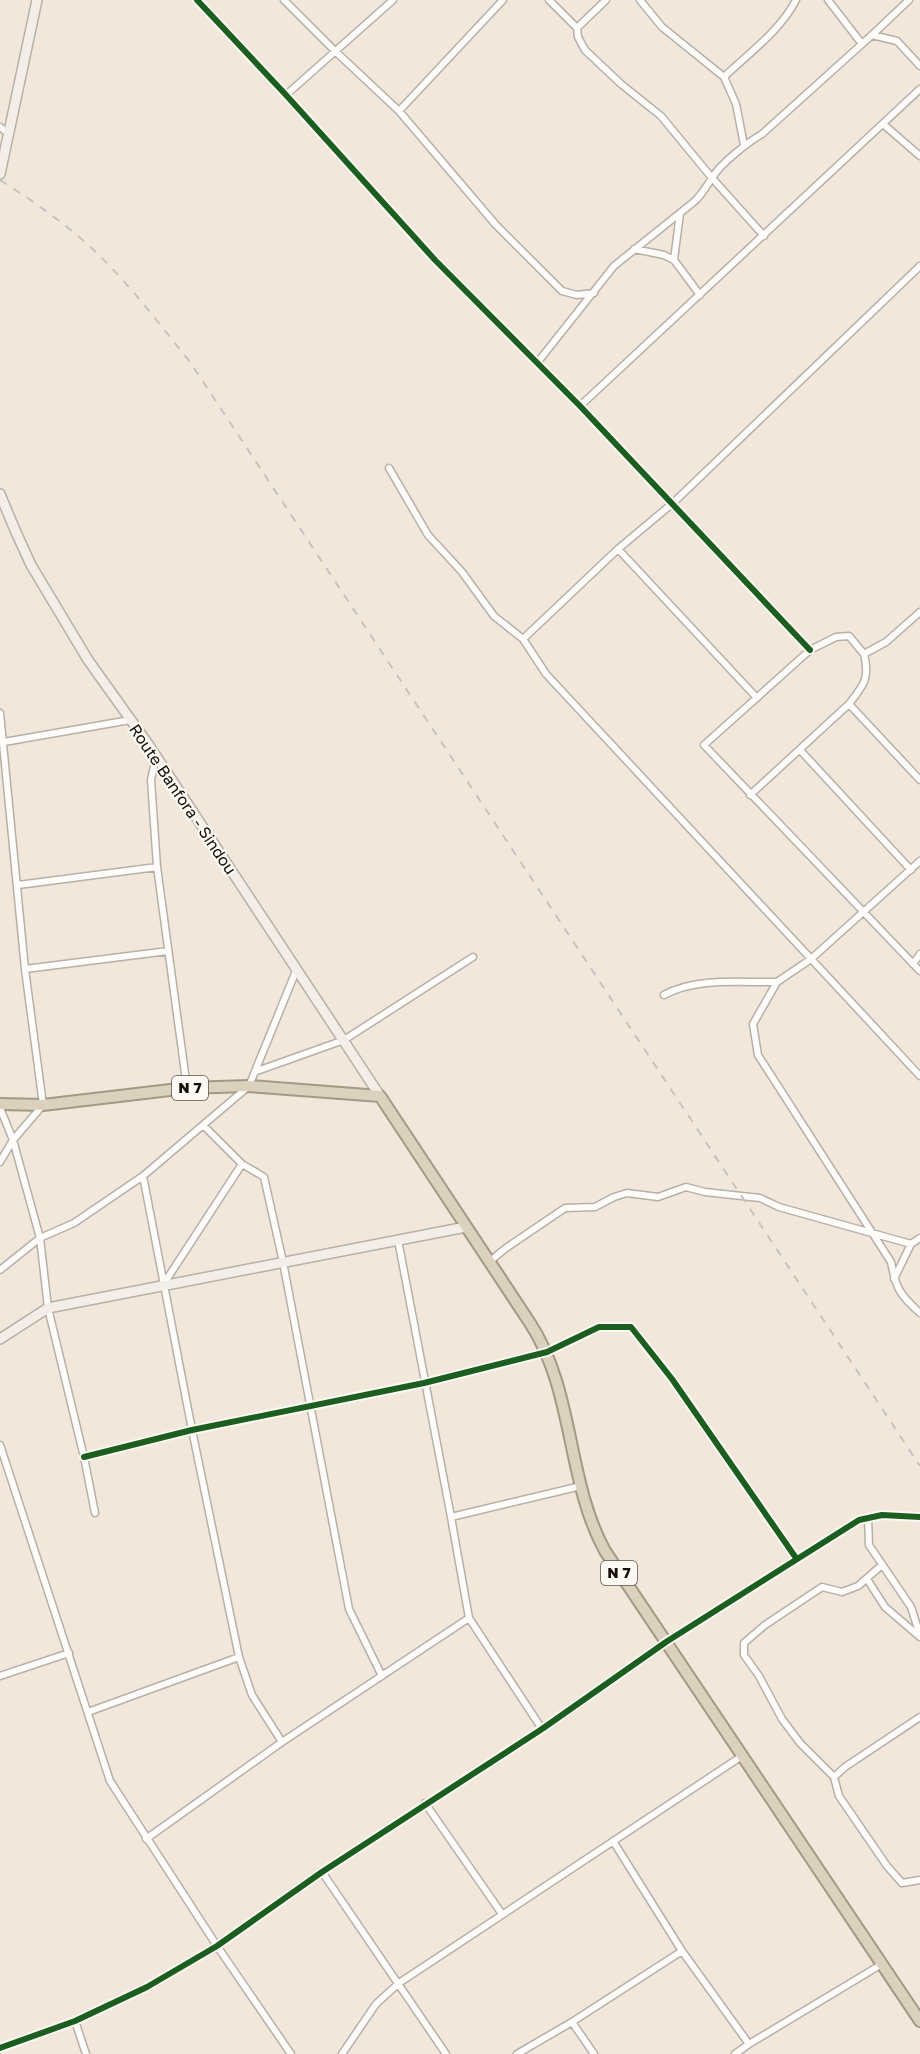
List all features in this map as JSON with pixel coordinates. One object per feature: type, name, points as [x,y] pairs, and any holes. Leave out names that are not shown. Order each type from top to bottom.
[{"type":"highway","name":"N 7","points":[[0,1106],[43,1105],[187,1089],[249,1086],[380,1096],[547,1352],[562,1398],[581,1486],[598,1539],[920,2020]]},
{"type":"main road","points":[[0,174],[37,0]]},
{"type":"main road","name":"Route Banfora - Sindou","points":[[0,494],[31,565],[88,660],[156,757],[380,1096]]},
{"type":"main road","points":[[0,1339],[48,1308],[466,1227]]},
{"type":"street","points":[[197,0],[435,260],[673,502],[810,650]]},
{"type":"street","points":[[286,95],[393,0]]},
{"type":"street","points":[[399,111],[503,0]]},
{"type":"street","points":[[549,0],[577,28],[578,37],[585,50],[621,84],[661,116],[764,236]]},
{"type":"street","points":[[577,28],[606,0]]},
{"type":"street","points":[[640,0],[662,27],[724,77],[736,104],[744,145]]},
{"type":"street","points":[[724,77],[767,37],[796,0]]},
{"type":"street","points":[[828,0],[862,44]]},
{"type":"street","points":[[537,363],[612,268],[704,192],[712,178],[744,145],[762,134],[909,0]]},
{"type":"street","points":[[288,1],[335,51],[399,111],[496,225],[562,291],[577,295],[594,292]]},
{"type":"street","points":[[872,35],[897,41],[920,66]]},
{"type":"street","points":[[580,406],[920,89]]},
{"type":"street","points":[[883,124],[920,156]]},
{"type":"street","points":[[0,127],[9,135]]},
{"type":"street","points":[[674,260],[680,213]]},
{"type":"street","points":[[634,249],[664,255],[674,260],[700,295]]},
{"type":"street","points":[[523,639],[618,549],[673,502],[920,266]]},
{"type":"street","points":[[388,468],[428,535],[462,572],[494,616],[523,639],[546,674],[920,1076]]},
{"type":"street","points":[[618,549],[757,698]]},
{"type":"street","points":[[864,654],[886,642],[920,612]]},
{"type":"street","points":[[750,795],[849,704],[866,680],[868,669],[864,654],[849,636],[836,637],[810,650],[704,746],[750,795],[920,971]]},
{"type":"street","points":[[849,704],[919,778]]},
{"type":"street","points":[[0,713],[25,969],[43,1105],[13,1140],[0,1162]]},
{"type":"street","points":[[4,742],[130,720]]},
{"type":"street","points":[[800,750],[911,870]]},
{"type":"street","points":[[156,757],[151,780],[157,867],[187,1089]]},
{"type":"street","points":[[920,861],[811,959],[777,982],[753,1024],[758,1055],[891,1262],[894,1280],[903,1298],[920,1313]]},
{"type":"street","points":[[18,885],[157,867]]},
{"type":"street","points":[[25,969],[168,951]]},
{"type":"street","points":[[913,964],[920,954]]},
{"type":"street","points":[[257,1071],[344,1040],[473,957]]},
{"type":"street","points":[[0,1270],[40,1238],[74,1223],[143,1176],[249,1086],[296,970]]},
{"type":"street","points":[[664,995],[681,987],[695,984],[777,982]]},
{"type":"street","points":[[0,1106],[13,1140],[40,1238],[48,1308],[95,1513]]},
{"type":"street","points":[[204,1126],[242,1164],[264,1177],[283,1262],[349,1609],[382,1676]]},
{"type":"street","points":[[163,1286],[242,1164]]},
{"type":"street","points":[[143,1176],[163,1286],[239,1657],[252,1695],[282,1742]]},
{"type":"street","points":[[489,1262],[566,1208],[595,1207],[627,1193],[658,1197],[686,1187],[705,1192],[760,1198],[779,1207],[911,1244]]},
{"type":"street","points":[[894,1280],[911,1244],[920,1238]]},
{"type":"street","points":[[398,1240],[469,1618],[542,1729]]},
{"type":"street","points":[[84,1457],[192,1430],[424,1383],[547,1352],[599,1327],[631,1327],[672,1379],[796,1558]]},
{"type":"street","points":[[0,1445],[110,1780],[146,1839],[291,2054]]},
{"type":"street","points":[[451,1517],[581,1486]]},
{"type":"street","points":[[0,2048],[75,2021],[147,1988],[217,1946],[425,1803],[542,1729],[666,1642],[859,1520],[882,1515],[920,1517]]},
{"type":"street","points":[[868,1518],[869,1545],[911,1607],[920,1636]]},
{"type":"street","points":[[882,1564],[858,1586],[842,1592],[822,1587],[765,1625],[744,1643],[744,1655],[759,1676],[782,1719],[800,1743],[834,1778],[839,1796],[887,1866],[902,1883],[920,1880]]},
{"type":"street","points":[[867,1579],[885,1607],[920,1636]]},
{"type":"street","points":[[146,1839],[282,1742],[469,1618]]},
{"type":"street","points":[[0,1676],[69,1653]]},
{"type":"street","points":[[88,1712],[239,1657]]},
{"type":"street","points":[[834,1778],[845,1767],[920,1717]]},
{"type":"street","points":[[342,2054],[376,2004],[399,1983],[742,1756]]},
{"type":"street","points":[[425,1803],[502,1914]]},
{"type":"street","points":[[613,1841],[682,1952],[749,2044]]},
{"type":"street","points":[[322,1872],[446,2054]]},
{"type":"street","points":[[517,2054],[682,1952]]},
{"type":"street","points":[[735,2054],[882,1964]]},
{"type":"street","points":[[75,2021],[86,2054]]},
{"type":"street","points":[[572,2022],[594,2054]]},
{"type":"railway","points":[[0,180],[34,202],[76,234],[100,256],[140,300],[190,362],[920,1466]]},
{"type":"cycle path","points":[[197,0],[435,260],[580,406],[810,650]]},
{"type":"cycle path","points":[[84,1457],[192,1430],[424,1383],[547,1352],[599,1327],[631,1327],[672,1379],[796,1558]]},
{"type":"cycle path","points":[[0,2048],[75,2021],[147,1987],[217,1946],[322,1872],[542,1729],[666,1642],[859,1520],[882,1515],[920,1517]]}]
